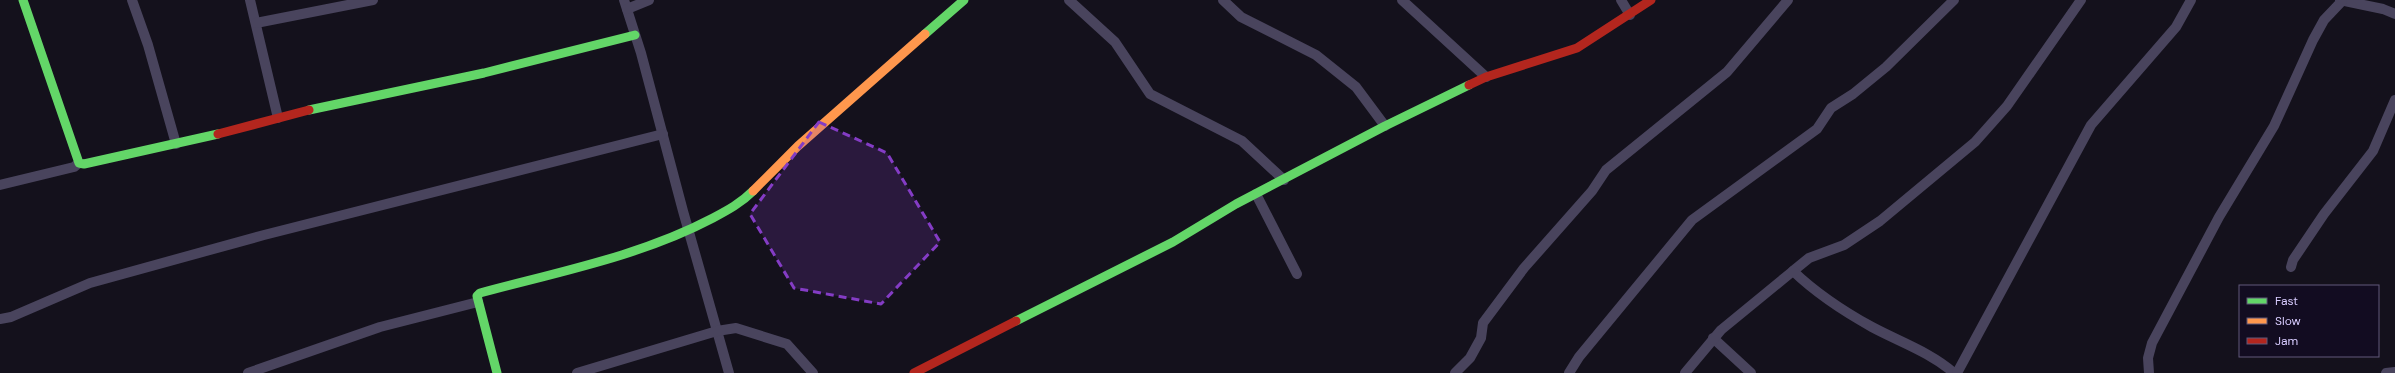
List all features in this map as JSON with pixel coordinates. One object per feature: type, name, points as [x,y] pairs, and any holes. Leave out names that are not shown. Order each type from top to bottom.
[{"type":"street","points":[[23,0],[76,158],[79,163]]},
{"type":"street","points":[[132,0],[148,45],[176,144]]},
{"type":"street","points":[[250,0],[278,118]]},
{"type":"street","points":[[256,23],[373,0]]},
{"type":"street","points":[[649,0],[626,5],[663,134],[688,231],[729,373]]},
{"type":"street","points":[[497,373],[478,302],[477,296],[480,293],[620,254],[688,231],[742,202],[798,146],[964,0]]},
{"type":"street","points":[[1069,0],[1115,42],[1150,94],[1242,141],[1284,180]]},
{"type":"street","points":[[1222,0],[1241,17],[1316,55],[1356,87],[1385,126]]},
{"type":"street","points":[[1402,0],[1486,77]]},
{"type":"street","points":[[1621,0],[1630,15]]},
{"type":"street","points":[[914,373],[1173,242],[1256,194],[1385,126],[1486,77],[1577,48],[1651,0]]},
{"type":"street","points":[[1455,373],[1470,358],[1481,338],[1483,323],[1524,268],[1592,191],[1606,170],[1727,72],[1788,0]]},
{"type":"street","points":[[1569,373],[1579,357],[1692,220],[1817,129],[1831,108],[1853,94],[1886,67],[1954,0]]},
{"type":"street","points":[[1685,373],[1721,330],[1809,258],[1844,245],[1880,221],[1974,142],[2007,106],[2081,0]]},
{"type":"street","points":[[1793,271],[1818,295],[1873,327],[1942,362],[1956,373],[2091,125],[2128,80],[2171,32],[2191,0]]},
{"type":"street","points":[[2149,373],[2148,358],[2152,343],[2219,217],[2274,126],[2297,80],[2313,40],[2324,20],[2341,0],[2382,9],[2395,14]]},
{"type":"street","points":[[0,185],[74,167],[79,163],[84,164],[176,144],[384,93],[484,73],[635,35]]},
{"type":"street","points":[[2292,267],[2293,260],[2324,214],[2373,151],[2395,100]]},
{"type":"street","points":[[0,319],[12,317],[106,279],[264,235],[663,134]]},
{"type":"street","points":[[1256,194],[1297,274]]},
{"type":"street","points":[[248,373],[380,327],[478,302]]},
{"type":"street","points":[[577,373],[717,331],[736,328],[788,344],[813,373]]},
{"type":"street","points":[[1713,338],[1751,373]]},
{"type":"street","points":[[2386,373],[2395,372]]},
{"type":"highlighted area","points":[[819,122],[887,153],[940,242],[881,304],[794,288],[750,214]]},
{"type":"traffic: fast","points":[[23,0],[79,163],[84,164],[218,134]]},
{"type":"traffic: fast","points":[[925,34],[964,0]]},
{"type":"traffic: fast","points":[[309,110],[484,73],[635,35]]},
{"type":"traffic: fast","points":[[1016,321],[1173,242],[1236,204],[1385,126],[1469,85]]},
{"type":"traffic: fast","points":[[497,373],[477,296],[480,293],[599,262],[657,243],[719,215],[739,203],[753,191]]},
{"type":"traffic: slow","points":[[753,191],[798,146],[925,34]]},
{"type":"traffic: jam","points":[[1469,85],[1486,77],[1577,48],[1651,0]]},
{"type":"traffic: jam","points":[[218,134],[309,110]]},
{"type":"traffic: jam","points":[[914,373],[1016,321]]}]
